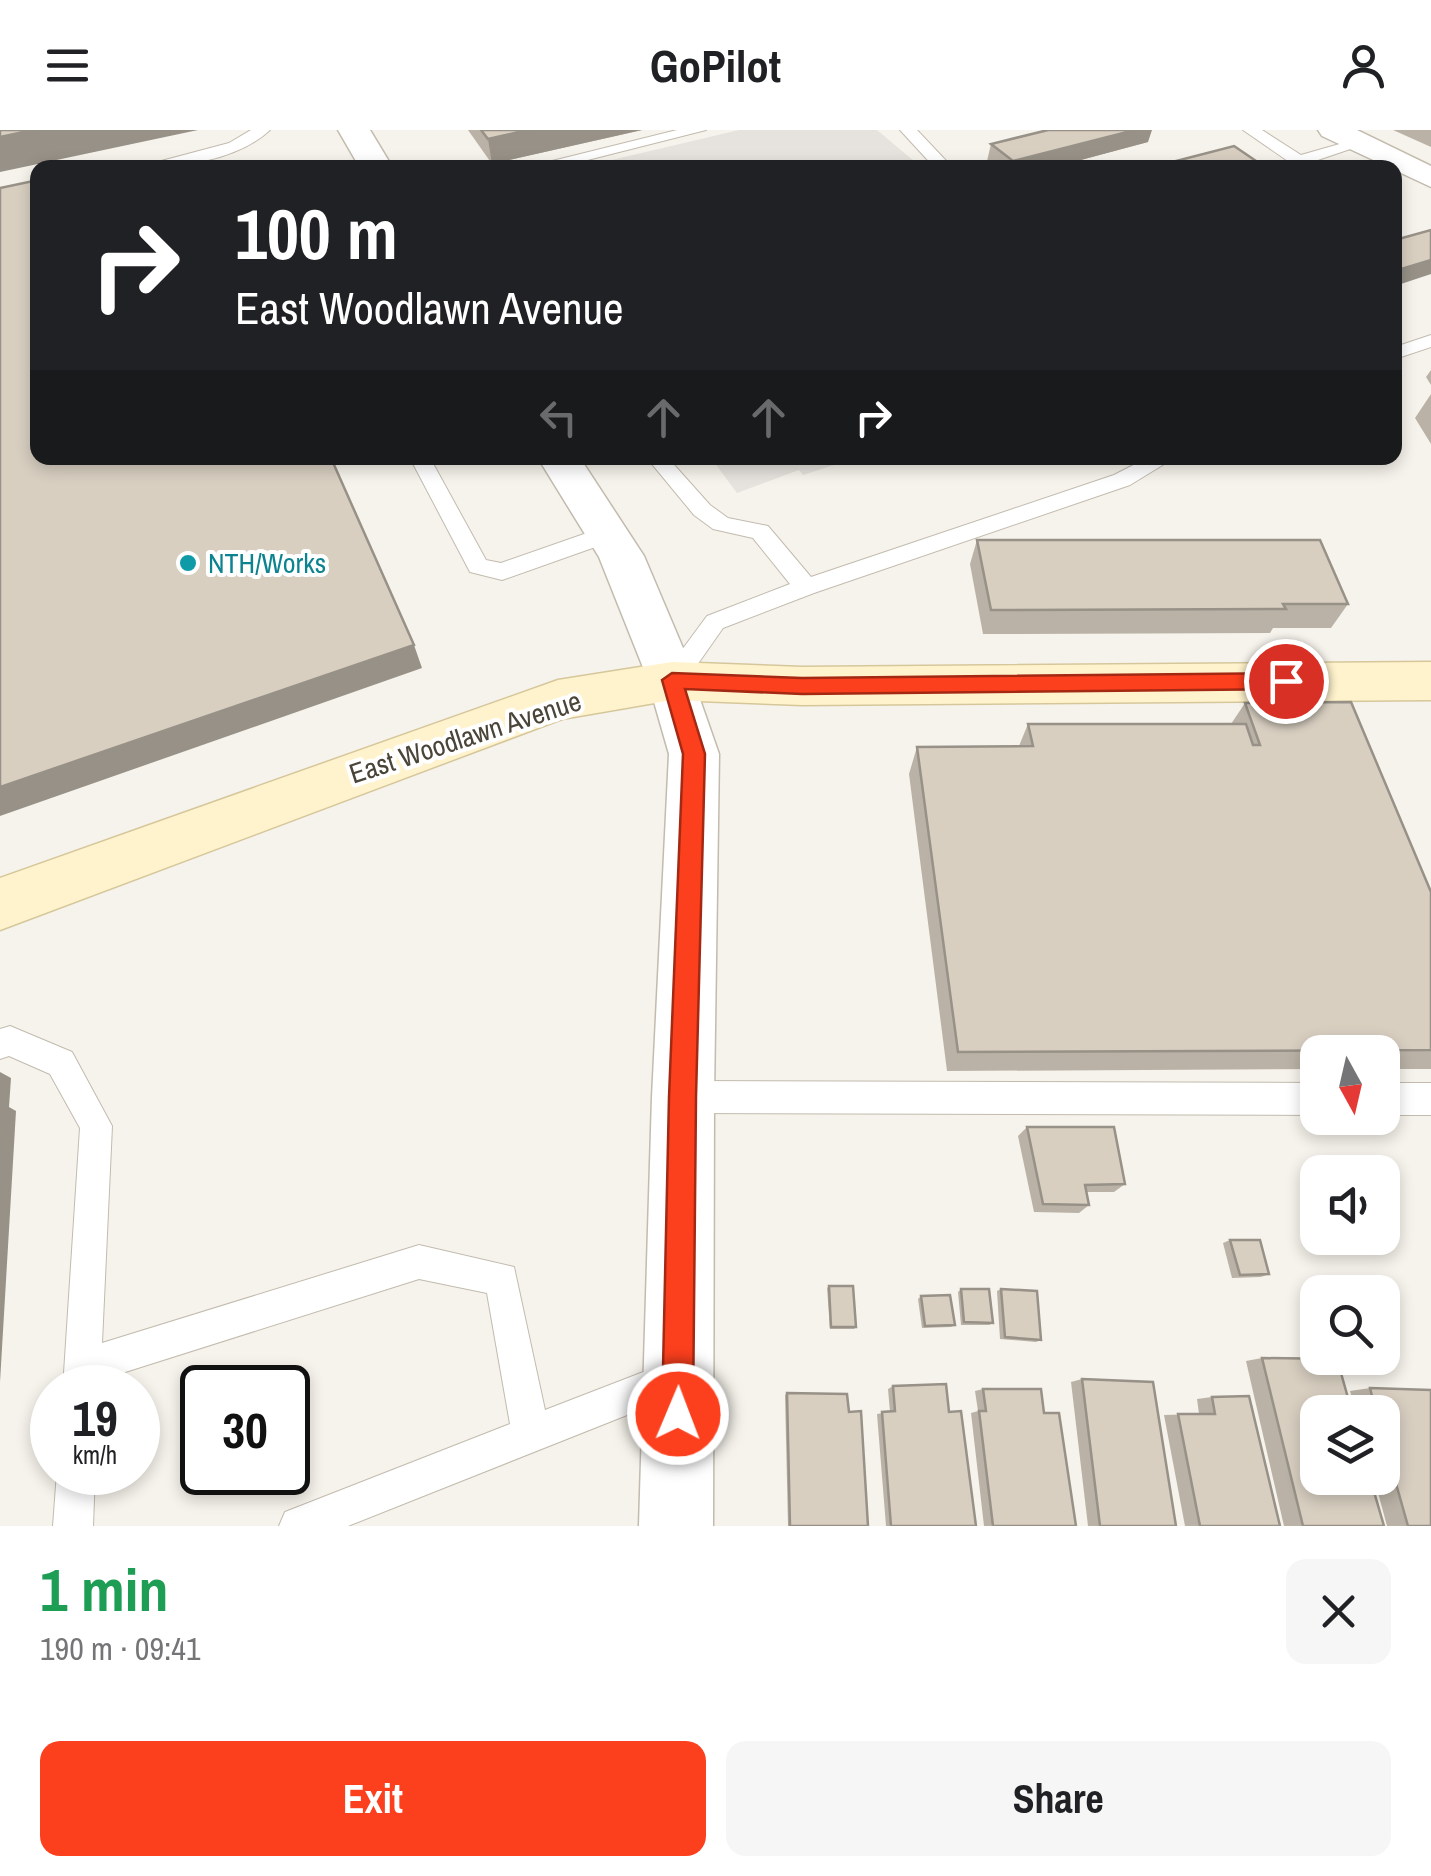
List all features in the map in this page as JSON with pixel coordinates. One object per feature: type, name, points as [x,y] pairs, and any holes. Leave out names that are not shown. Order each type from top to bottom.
[{"type":"main road","name":"East Woodlawn Avenue","points":[[0,904],[558,700],[672,680],[802,686],[1431,681]]},
{"type":"street","points":[[354,130],[372,160]]},
{"type":"street","points":[[1345,137],[1393,160]]},
{"type":"street","points":[[1402,164],[1431,178]]},
{"type":"street","points":[[564,465],[621,556],[672,680],[694,754],[682,1097],[676,1526]]},
{"type":"lane","points":[[178,160],[234,147],[262,130]]},
{"type":"lane","points":[[567,160],[698,130]]},
{"type":"lane","points":[[908,130],[936,160]]},
{"type":"lane","points":[[1251,130],[1298,160]]},
{"type":"lane","points":[[1310,160],[1345,137]]},
{"type":"lane","points":[[1402,350],[1431,340]]},
{"type":"lane","points":[[424,465],[478,566],[502,572],[607,534]]},
{"type":"lane","points":[[663,465],[702,510],[721,524],[760,532],[806,587]]},
{"type":"lane","points":[[672,680],[715,622],[806,587],[1122,480],[1150,465]]},
{"type":"lane","points":[[0,1044],[10,1041],[61,1063],[96,1126],[82,1365]]},
{"type":"lane","points":[[682,1097],[1300,1099]]},
{"type":"lane","points":[[1400,1099],[1431,1099]]},
{"type":"lane","points":[[116,1365],[420,1262],[502,1279],[531,1435]]},
{"type":"lane","points":[[298,1526],[345,1517],[531,1435],[678,1377]]},
{"type":"lane","points":[[72,1526],[74,1495]]},
{"type":"shaded area","points":[[739,130],[877,130],[913,160],[612,160]]},
{"type":"shaded area","points":[[716,465],[834,465],[803,475],[799,470],[737,493]]},
{"type":"building","points":[[0,130],[33,130],[0,137]]},
{"type":"building","points":[[481,130],[528,130],[488,139]]},
{"type":"building","points":[[1048,130],[1135,130],[1017,160],[991,144]]},
{"type":"building","points":[[1234,146],[1255,160],[1180,160]]},
{"type":"building","name":"NTH/Works","points":[[30,182],[30,465],[334,465],[414,645],[0,787],[0,188]]},
{"type":"building","points":[[1431,230],[1431,260],[1402,269],[1402,238]]},
{"type":"building","points":[[977,540],[1320,540],[1348,604],[1283,604],[1286,609],[991,610]]},
{"type":"building","points":[[1351,702],[1431,892],[1431,1050],[1400,1050],[1400,1035],[1300,1035],[1300,1051],[958,1052],[917,747],[1033,746],[1028,724],[1246,724],[1253,745],[1260,745],[1245,703]]},
{"type":"building","points":[[1027,1127],[1114,1127],[1125,1184],[1085,1185],[1089,1205],[1043,1204]]},
{"type":"building","points":[[1230,1240],[1260,1240],[1269,1274],[1240,1275]]},
{"type":"building","points":[[829,1286],[853,1286],[856,1327],[831,1327]]},
{"type":"building","points":[[961,1289],[989,1289],[993,1323],[964,1322]]},
{"type":"building","points":[[1001,1289],[1037,1291],[1041,1340],[1005,1337]]},
{"type":"building","points":[[950,1295],[955,1325],[925,1326],[921,1296]]},
{"type":"building","points":[[1262,1358],[1300,1359],[1300,1375],[1342,1375],[1347,1395],[1300,1395],[1300,1495],[1375,1495],[1384,1526],[1303,1526]]},
{"type":"building","points":[[1082,1379],[1153,1382],[1176,1526],[1100,1526]]},
{"type":"building","points":[[946,1384],[949,1412],[961,1411],[976,1526],[891,1526],[882,1412],[895,1411],[893,1386]]},
{"type":"building","points":[[1370,1388],[1431,1390],[1431,1526],[1408,1526],[1399,1495],[1400,1395],[1372,1395]]},
{"type":"building","points":[[983,1389],[1041,1389],[1044,1413],[1059,1413],[1076,1526],[993,1526],[979,1411],[986,1411]]},
{"type":"building","points":[[787,1393],[847,1394],[849,1412],[861,1411],[868,1526],[790,1526]]},
{"type":"building","points":[[1249,1396],[1280,1526],[1200,1526],[1178,1414],[1215,1414],[1212,1397]]},
{"type":"place","name":"NTH/Works","points":[[188,563]]},
{"type":"route","points":[[678,1414],[682,1097],[694,754],[672,680],[802,686],[1286,681]]}]
